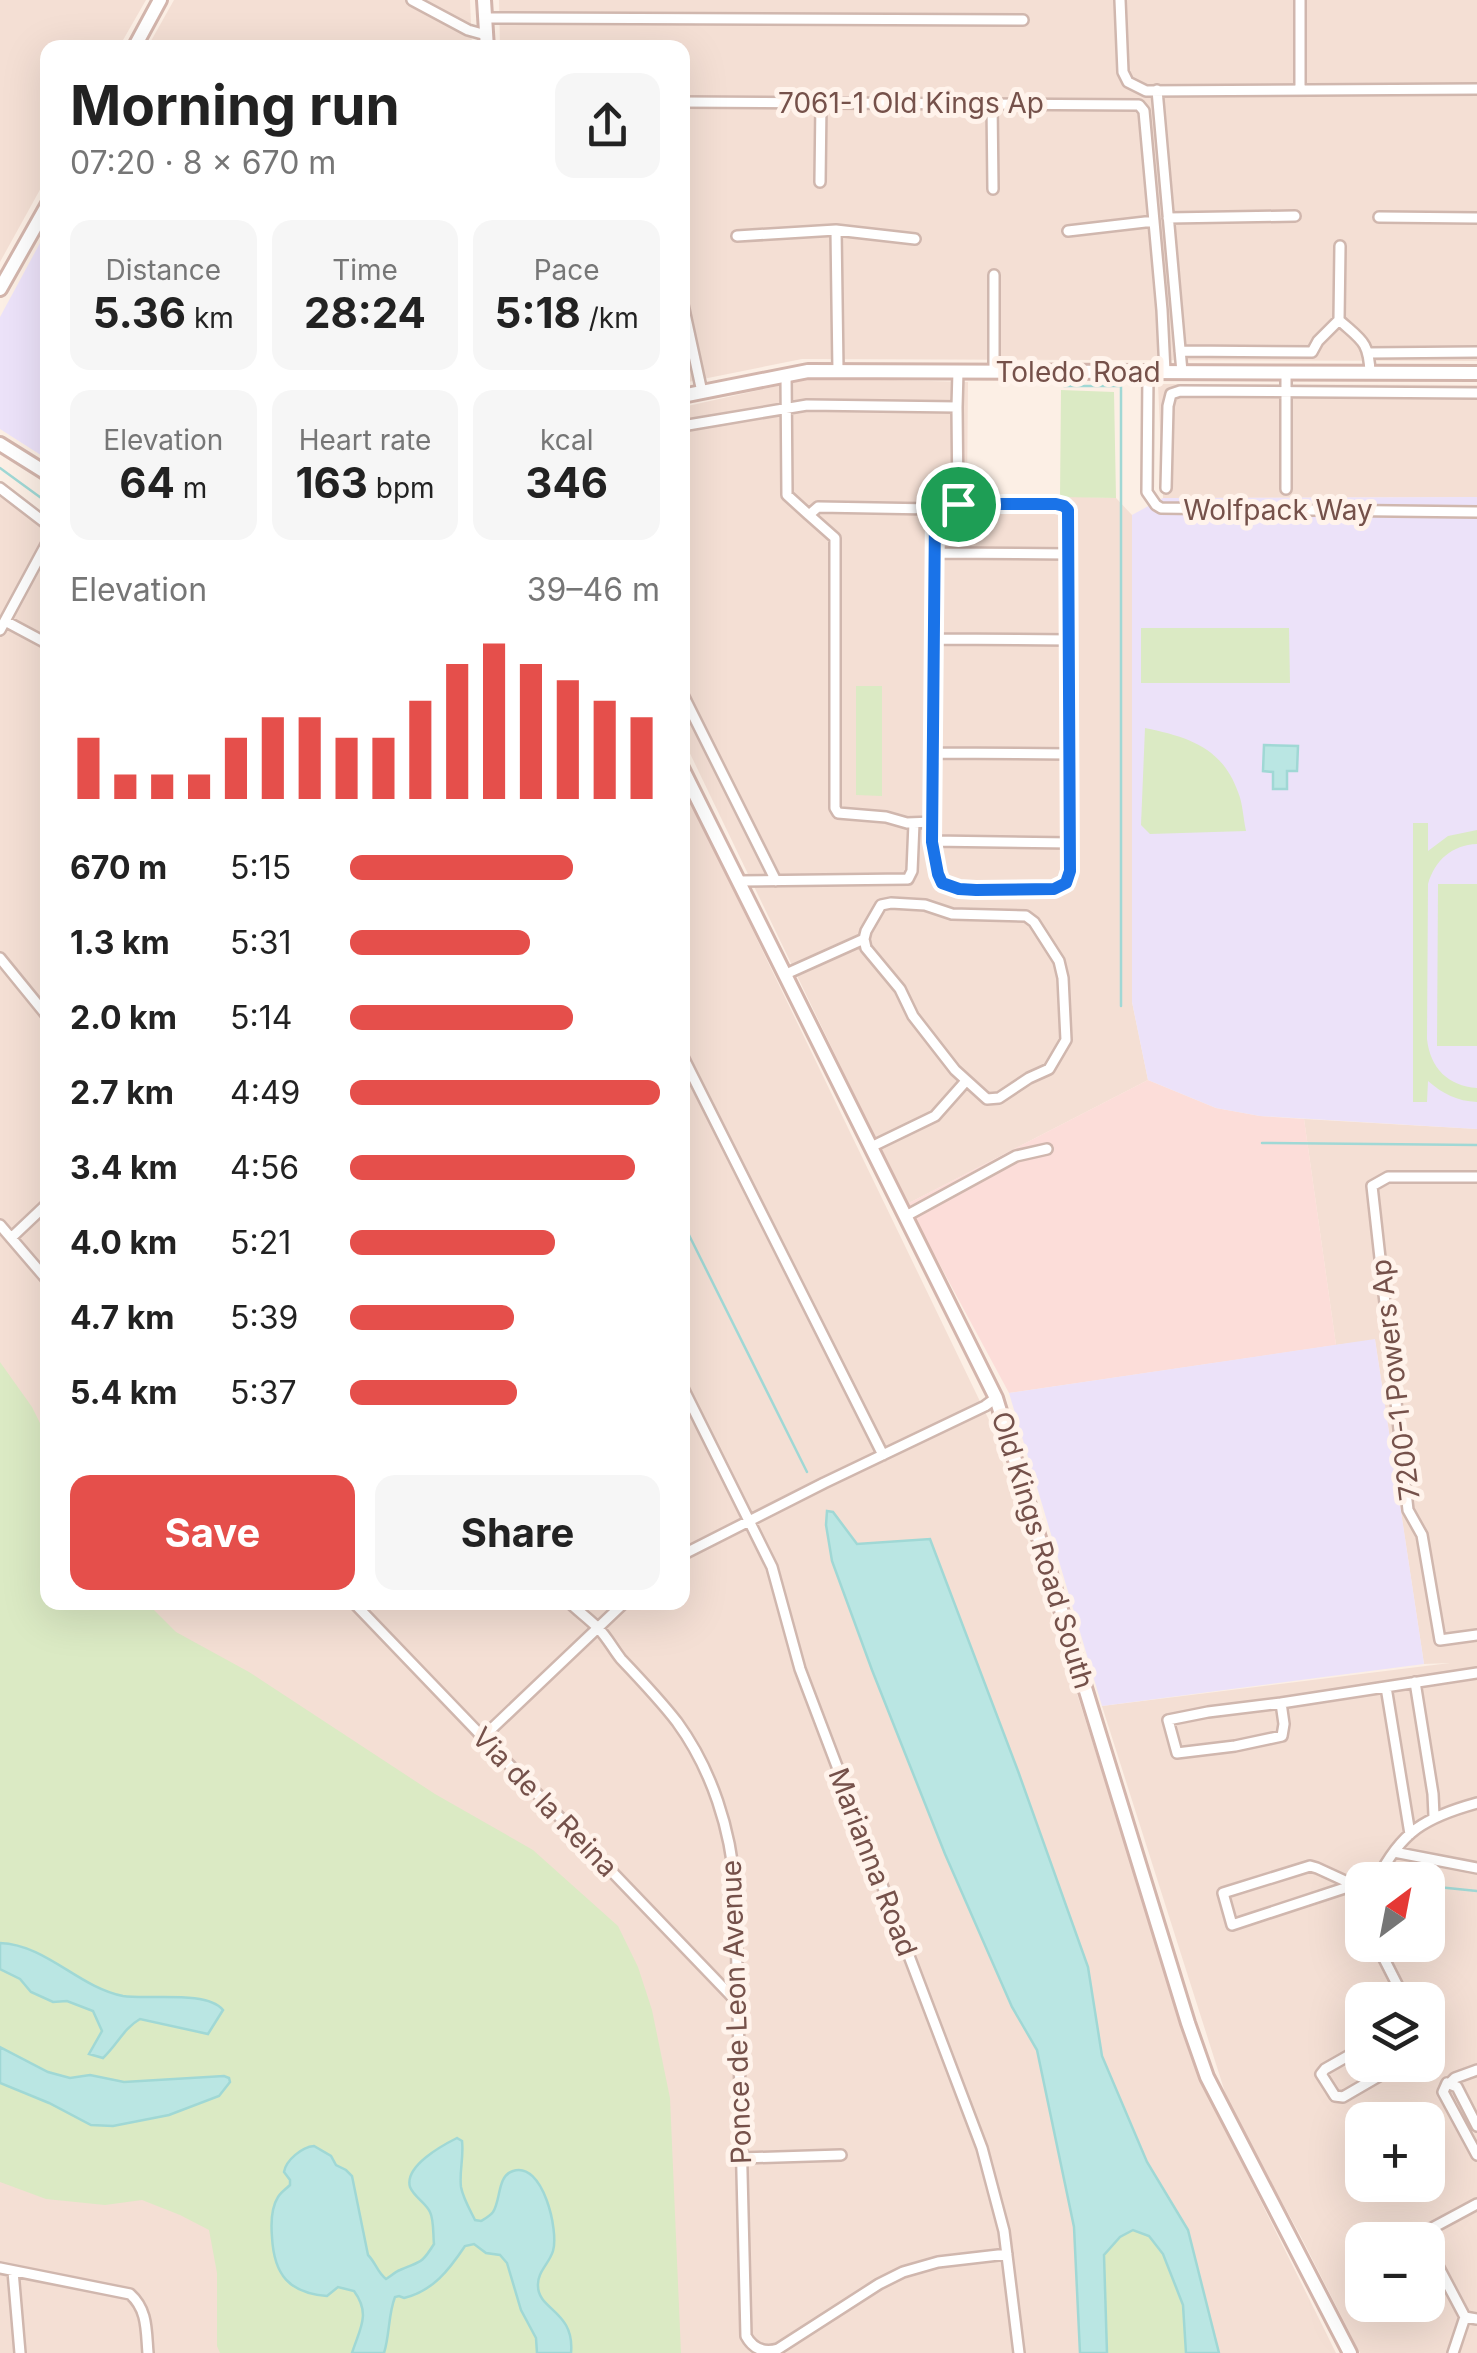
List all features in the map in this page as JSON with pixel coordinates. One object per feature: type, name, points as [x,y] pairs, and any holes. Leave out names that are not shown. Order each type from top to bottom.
[{"type":"street","points":[[138,40],[160,0]]},
{"type":"street","points":[[412,0],[485,40]]},
{"type":"street","points":[[484,0],[487,40]]},
{"type":"street","points":[[1120,0],[1123,72],[1128,82],[1146,90],[1477,90]]},
{"type":"street","points":[[1300,0],[1300,90]]},
{"type":"street","points":[[485,18],[1024,20]]},
{"type":"street","points":[[1157,90],[1182,372]]},
{"type":"street","name":"7061-1 Old Kings Ap","points":[[690,102],[1139,105],[1144,111],[1154,221]]},
{"type":"street","points":[[820,103],[820,182]]},
{"type":"street","points":[[992,103],[993,189]]},
{"type":"street","points":[[1168,218],[1295,216]]},
{"type":"street","points":[[0,289],[40,218]]},
{"type":"street","points":[[1378,218],[1477,218]]},
{"type":"street","points":[[1068,231],[1154,221],[1165,372]]},
{"type":"street","points":[[737,236],[836,230],[915,239]]},
{"type":"street","points":[[836,230],[838,370]]},
{"type":"street","points":[[1313,372],[1312,352],[1339,320],[1340,246]]},
{"type":"street","points":[[994,275],[994,371]]},
{"type":"street","points":[[1339,320],[1365,344],[1370,372]]},
{"type":"street","points":[[690,337],[702,392]]},
{"type":"street","points":[[1180,351],[1312,352]]},
{"type":"street","points":[[1369,353],[1477,352]]},
{"type":"street","name":"Toledo Road","points":[[690,394],[786,374],[838,370],[1477,373]]},
{"type":"street","points":[[958,371],[958,504]]},
{"type":"street","name":"Wolfpack Way","points":[[1148,372],[1146,492],[1161,508],[1477,512]]},
{"type":"street","points":[[1286,372],[1286,489]]},
{"type":"street","points":[[786,374],[786,495],[835,538],[835,808],[838,813],[932,822]]},
{"type":"street","points":[[1166,488],[1168,406],[1171,394],[1180,391],[1477,393]]},
{"type":"street","points":[[690,425],[807,405],[958,406]]},
{"type":"street","points":[[0,444],[40,469]]},
{"type":"street","points":[[0,488],[40,520]]},
{"type":"street","points":[[808,515],[818,507],[932,509],[932,842],[938,874],[942,883],[959,889],[1054,889],[1066,883],[1069,876],[1068,510],[1064,506],[958,504],[935,514]]},
{"type":"street","points":[[934,553],[1070,554]]},
{"type":"street","points":[[40,557],[3,625],[40,641]]},
{"type":"street","points":[[934,639],[1070,640]]},
{"type":"street","points":[[690,709],[776,881]]},
{"type":"street","points":[[934,752],[1069,754]]},
{"type":"street","name":"Old Kings Road South","points":[[690,784],[996,1398],[1207,2076],[1350,2353]]},
{"type":"street","points":[[740,881],[908,878],[912,871],[914,823]]},
{"type":"street","points":[[932,842],[1070,842]]},
{"type":"street","points":[[881,905],[926,905],[952,914],[1026,916],[1059,960],[1067,1030],[1056,1061],[999,1098],[987,1100],[966,1082],[913,1016],[900,988],[866,948],[866,931],[881,905]]},
{"type":"street","points":[[786,974],[864,939]]},
{"type":"street","points":[[0,958],[40,1007]]},
{"type":"street","points":[[690,1070],[883,1455]]},
{"type":"street","points":[[871,1147],[936,1116],[966,1082]]},
{"type":"street","points":[[906,1216],[1016,1156],[1047,1149]]},
{"type":"street","name":"7200-1 Powers Ap","points":[[1477,1177],[1388,1177],[1372,1186],[1408,1510],[1422,1536],[1440,1640],[1477,1635]]},
{"type":"street","points":[[11,1238],[40,1211]]},
{"type":"street","points":[[0,1225],[40,1272]]},
{"type":"street","points":[[690,1551],[996,1398]]},
{"type":"street","name":"Marianna Road","points":[[690,1413],[772,1567],[800,1669],[982,2148],[997,2197],[1019,2353]]},
{"type":"street","name":"Via de la Reina","points":[[361,1610],[738,2002]]},
{"type":"street","name":"Ponce de Leon Avenue","points":[[578,1610],[598,1628],[680,1727],[720,1808],[734,1867],[749,2342],[758,2350],[778,2350],[903,2272],[938,2262],[1006,2254]]},
{"type":"street","points":[[483,1737],[617,1610]]},
{"type":"street","points":[[1281,1702],[1282,1736],[1177,1753],[1168,1720],[1208,1712],[1477,1673]]},
{"type":"street","points":[[1416,1682],[1434,1816]]},
{"type":"street","points":[[1386,1687],[1410,1834]]},
{"type":"street","points":[[1388,1862],[1410,1834],[1434,1816],[1477,1804]]},
{"type":"street","points":[[1394,1852],[1477,1868]]},
{"type":"street","points":[[1310,1866],[1358,1885],[1232,1924],[1224,1892],[1310,1866]]},
{"type":"street","points":[[1345,2057],[1321,2074],[1335,2096],[1344,2097],[1369,2082]]},
{"type":"street","points":[[1477,2070],[1455,2078],[1442,2092],[1477,2155]]},
{"type":"street","points":[[1450,2083],[1477,2126]]},
{"type":"street","points":[[742,2158],[840,2155]]},
{"type":"street","points":[[1445,2223],[1477,2204]]},
{"type":"street","points":[[0,2268],[130,2294],[145,2315],[148,2353]]},
{"type":"street","points":[[12,2271],[20,2353]]},
{"type":"street","points":[[1445,2279],[1465,2317],[1453,2353]]},
{"type":"street","points":[[1465,2317],[1477,2319]]},
{"type":"shaded area","points":[[0,0],[146,0],[123,40],[40,40],[40,190],[0,262]]},
{"type":"shaded area","points":[[174,0],[470,0],[472,40],[152,40]]},
{"type":"shaded area","points":[[499,0],[1477,0],[1477,361],[802,359],[690,382],[690,40],[500,40]]},
{"type":"shaded area","points":[[40,243],[40,455],[0,429],[0,317]]},
{"type":"shaded area","points":[[814,378],[968,382],[967,493],[1116,498],[1132,515],[1132,1002],[1148,1080],[907,1204],[690,754],[690,405]]},
{"type":"shaded area","points":[[1158,384],[1477,385],[1477,497],[1163,498]]},
{"type":"shaded area","points":[[0,496],[40,522],[40,1610],[690,1610],[690,801],[989,1420],[1202,2083],[1336,2353],[0,2353]]},
{"type":"shaded area","points":[[1477,497],[1477,1129],[1260,1116],[1216,1108],[1148,1080],[1132,1002],[1132,515],[1163,498]]},
{"type":"shaded area","points":[[1148,1080],[1216,1108],[1304,1119],[1336,1345],[1009,1393],[907,1204]]},
{"type":"shaded area","points":[[1304,1119],[1477,1129],[1477,2353],[1360,2353],[1230,2108],[1102,1706],[1450,1663],[1424,1664],[1375,1340],[1336,1345]]},
{"type":"shaded area","points":[[1375,1339],[1424,1664],[1102,1706],[1009,1393]]},
{"type":"green space","points":[[1061,390],[1114,392],[1116,498],[1060,497]]},
{"type":"green space","points":[[1141,628],[1289,628],[1290,683],[1141,683]]},
{"type":"green space","points":[[856,686],[882,686],[882,796],[856,795]]},
{"type":"green space","points":[[1145,728],[1202,746],[1223,764],[1240,797],[1246,831],[1150,834],[1141,825]]},
{"type":"green space","points":[[1413,823],[1428,823],[1428,851],[1448,836],[1477,830],[1477,844],[1446,855],[1428,884],[1427,1039],[1436,1067],[1457,1084],[1477,1088],[1477,1102],[1451,1096],[1428,1081],[1427,1102],[1413,1102]]},
{"type":"green space","points":[[1438,884],[1477,884],[1477,1046],[1437,1046]]},
{"type":"green space","points":[[0,1362],[40,1423],[40,1610],[154,1610],[176,1632],[249,1672],[435,1794],[533,1850],[618,1926],[638,1967],[652,2010],[670,2098],[681,2353],[220,2353],[217,2273],[209,2230],[142,2200],[105,2205],[46,2199],[0,2182]]},
{"type":"green space","points":[[1133,2230],[1149,2236],[1163,2254],[1183,2305],[1186,2353],[1107,2353],[1104,2255],[1120,2237]]},
{"type":"water","points":[[1264,745],[1298,746],[1297,771],[1287,771],[1287,789],[1273,789],[1273,772],[1263,771]]},
{"type":"water","points":[[827,1511],[833,1512],[857,1544],[930,1539],[1088,1967],[1102,2056],[1147,2162],[1188,2230],[1219,2353],[1186,2353],[1183,2305],[1163,2254],[1149,2236],[1133,2230],[1120,2237],[1104,2255],[1107,2353],[1080,2353],[1074,2227],[1037,2050],[1012,2007],[945,1854],[872,1670],[832,1561]]},
{"type":"water","points":[[0,1943],[33,1951],[91,1984],[123,1996],[204,2000],[223,2010],[208,2034],[140,2019],[103,2058],[89,2054],[102,2031],[93,2011],[67,2001],[53,2002],[31,1992],[20,1979],[0,1969]]},
{"type":"water","points":[[0,2047],[48,2072],[70,2078],[90,2075],[124,2082],[224,2076],[230,2082],[219,2096],[169,2115],[113,2126],[91,2125],[0,2083]]},
{"type":"water","points":[[457,2138],[462,2141],[461,2187],[475,2220],[481,2221],[493,2212],[504,2178],[513,2171],[533,2176],[540,2187],[551,2214],[554,2241],[538,2286],[544,2301],[568,2328],[571,2353],[537,2353],[536,2338],[521,2310],[507,2263],[500,2255],[486,2253],[474,2244],[465,2246],[432,2285],[414,2295],[395,2297],[384,2353],[352,2353],[363,2314],[354,2291],[338,2287],[327,2296],[314,2294],[293,2286],[280,2272],[273,2250],[272,2217],[278,2197],[290,2185],[284,2172],[295,2155],[314,2146],[352,2176],[368,2255],[386,2279],[420,2262],[434,2244],[431,2215],[412,2191],[410,2179],[426,2157]]},
{"type":"waterway","points":[[1064,386],[1121,386],[1121,1006]]},
{"type":"waterway","points":[[0,468],[40,497]]},
{"type":"waterway","points":[[1262,1143],[1477,1145]]},
{"type":"waterway","points":[[690,1237],[807,1472]]},
{"type":"waterway","points":[[1445,1888],[1477,1891]]},
{"type":"route","points":[[958,504],[1056,504],[1068,510],[1070,871],[1066,883],[1054,889],[959,889],[942,883],[938,874],[932,842],[935,514],[958,504]]}]
